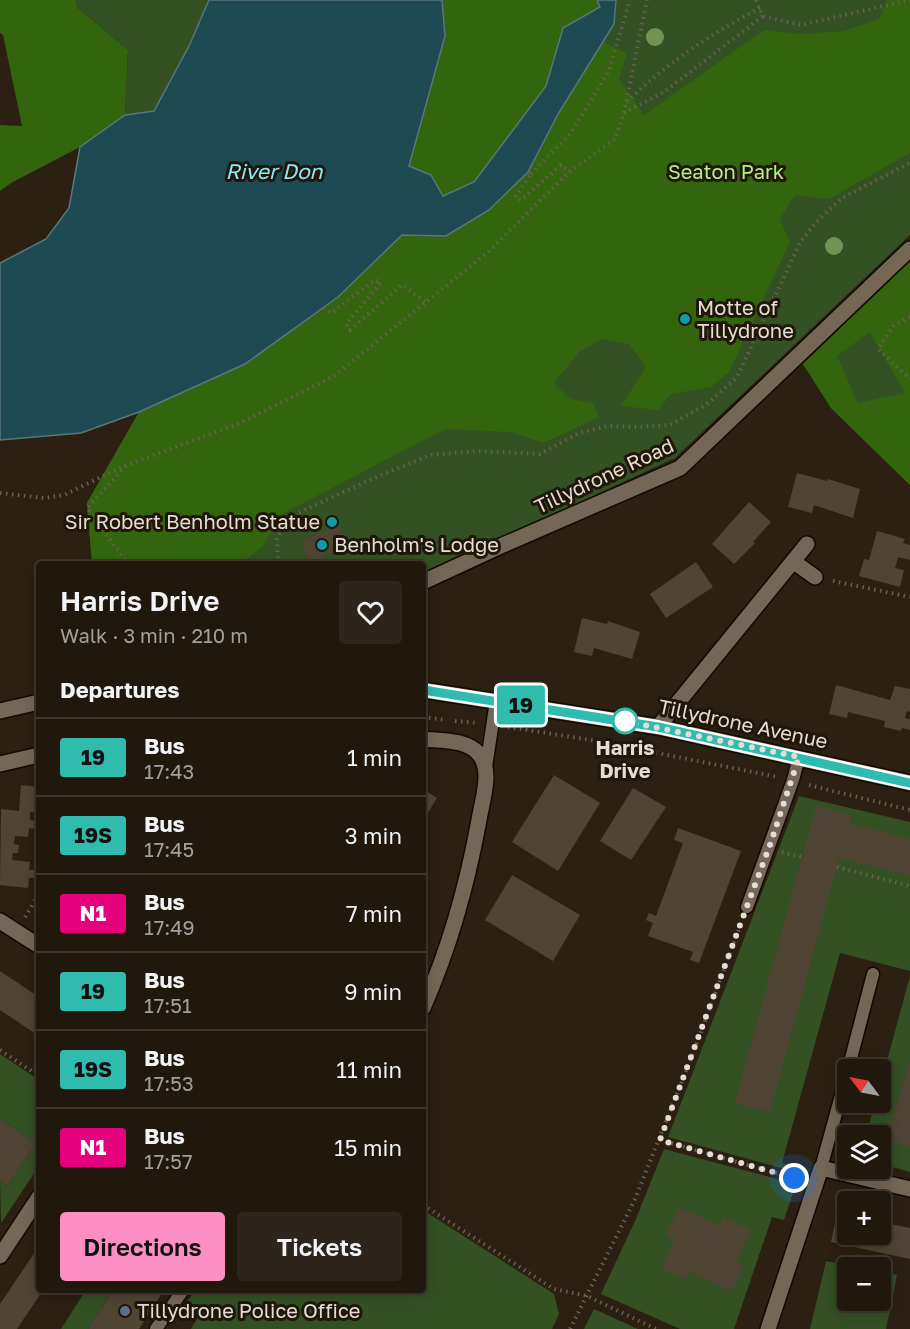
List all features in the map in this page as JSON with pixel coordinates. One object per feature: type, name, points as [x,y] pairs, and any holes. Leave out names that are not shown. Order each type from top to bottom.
[{"type":"street","name":"Tillydrone Road","points":[[426,581],[680,468],[910,249]]},
{"type":"street","points":[[658,727],[807,544]]},
{"type":"street","points":[[794,562],[815,577]]},
{"type":"street","name":"Tillydrone Avenue","points":[[426,690],[658,727],[910,783]]},
{"type":"street","points":[[0,711],[36,703]]},
{"type":"street","points":[[426,739],[458,743],[471,748],[483,761],[478,826],[461,903],[447,949],[426,1001]]},
{"type":"street","points":[[0,764],[36,756]]},
{"type":"street","points":[[0,921],[36,944]]},
{"type":"street","points":[[768,1329],[821,1168],[910,1189]]},
{"type":"street","points":[[0,1256],[36,1202]]},
{"type":"lane","points":[[483,761],[496,701]]},
{"type":"lane","points":[[747,907],[793,780],[799,757]]},
{"type":"lane","points":[[851,1059],[873,974]]},
{"type":"lane","points":[[821,1168],[837,1110]]},
{"type":"lane","points":[[156,1329],[181,1293]]},
{"type":"path","points":[[569,172],[561,165],[521,200],[515,197],[529,173],[570,134],[609,71],[630,0]]},
{"type":"path","points":[[0,493],[44,498],[64,495],[127,465],[240,423],[334,376],[488,252],[569,172],[615,139],[627,103],[647,0]]},
{"type":"path","points":[[756,0],[764,16],[801,25],[910,0]]},
{"type":"path","points":[[627,103],[653,77],[678,58],[727,25],[760,8]]},
{"type":"path","points":[[624,113],[664,92],[764,16]]},
{"type":"path","points":[[278,561],[277,539],[285,525],[298,513],[431,455],[476,451],[540,454],[579,434],[608,426],[639,428],[670,425],[706,405],[737,376],[801,241],[816,222],[842,198],[910,163]]},
{"type":"path","points":[[324,307],[331,314],[375,280],[381,282],[346,324],[350,330],[402,285],[426,302]]},
{"type":"path","points":[[910,316],[894,325],[878,349],[910,378]]},
{"type":"path","points":[[127,465],[87,507],[127,561]]},
{"type":"path","points":[[815,577],[910,597]]},
{"type":"path","points":[[426,717],[492,724],[597,741],[793,780],[910,810]]},
{"type":"path","points":[[837,867],[910,886]]},
{"type":"path","points":[[16,931],[36,899]]},
{"type":"path","points":[[570,1329],[635,1199],[660,1140],[747,907]]},
{"type":"path","points":[[0,1050],[36,1074]]},
{"type":"path","points":[[660,1140],[816,1184]]},
{"type":"path","points":[[426,1207],[554,1289],[587,1296],[656,1329]]},
{"type":"green space","points":[[0,0],[76,0],[78,8],[128,50],[125,115],[80,147],[0,191],[0,125],[22,126],[3,35],[0,33]]},
{"type":"green space","points":[[76,0],[209,0],[189,46],[154,111],[125,115],[128,50],[78,8]]},
{"type":"green space","points":[[442,0],[597,0],[600,7],[563,28],[546,86],[474,183],[443,197],[431,175],[409,166],[445,36]]},
{"type":"green space","name":"Seaton Park","points":[[616,0],[910,0],[910,235],[675,458],[426,574],[426,561],[92,561],[87,503],[139,412],[245,364],[338,297],[402,235],[558,114],[614,24]]},
{"type":"green space","name":"Seaton Park","points":[[887,0],[910,0],[910,153],[829,199],[795,195],[780,219],[790,242],[729,372],[711,387],[671,394],[658,410],[621,406],[646,367],[629,344],[602,339],[579,352],[554,383],[570,399],[593,403],[599,417],[544,443],[511,432],[445,429],[284,513],[262,547],[244,561],[92,561],[87,503],[139,412],[245,364],[338,297],[402,235],[446,236],[528,172],[558,114],[603,42],[627,53],[619,79],[644,115],[764,30],[802,34],[844,31],[879,19]]},
{"type":"green space","points":[[910,261],[910,485],[831,408],[803,364]]},
{"type":"green space","points":[[910,261],[910,485],[831,408],[803,364]],"holes":[[[870,332],[905,393],[858,403],[837,356]]]},
{"type":"green space","points":[[799,796],[910,822],[910,971],[840,953],[782,1163],[801,1169],[800,1173],[668,1137]]},
{"type":"green space","points":[[910,976],[910,1172],[891,1167],[891,1125],[869,1125],[872,1113],[891,1113],[891,1059],[888,1059]]},
{"type":"green space","points":[[0,1054],[36,1078],[36,1143],[0,1119]]},
{"type":"green space","points":[[36,1143],[36,1170],[1,1223],[0,1181],[8,1186]]},
{"type":"green space","points":[[664,1149],[796,1184],[784,1220],[772,1217],[734,1329],[680,1329],[601,1294],[635,1221]]},
{"type":"green space","points":[[426,1212],[554,1294],[559,1314],[552,1329],[191,1329],[200,1314],[186,1304],[193,1293],[426,1293]]},
{"type":"green space","points":[[826,1261],[837,1263],[837,1311],[890,1311],[886,1329],[810,1329]]},
{"type":"green space","points":[[891,1274],[897,1275],[891,1304]]},
{"type":"green space","points":[[84,1293],[111,1293],[88,1329],[61,1329]]},
{"type":"green space","points":[[594,1309],[638,1329],[584,1329]]},
{"type":"water","name":"River Don","points":[[209,0],[442,0],[445,36],[409,166],[431,175],[443,196],[474,182],[546,86],[563,28],[600,7],[597,0],[616,0],[614,24],[558,114],[528,172],[489,210],[446,236],[402,235],[338,297],[245,364],[139,412],[81,433],[0,440],[0,263],[46,239],[69,208],[80,147],[125,115],[154,111],[189,46]]},
{"type":"building","points":[[797,473],[827,481],[828,479],[860,489],[853,518],[814,505],[812,513],[788,507]]},
{"type":"building","points":[[749,502],[771,522],[753,542],[755,543],[734,564],[712,544]]},
{"type":"building","name":"Benholm's Lodge","points":[[332,522],[341,527],[339,538],[343,548],[322,557],[323,561],[308,561],[301,541],[327,530]]},
{"type":"building","points":[[877,531],[905,539],[903,543],[910,545],[910,560],[898,557],[895,568],[904,570],[900,587],[859,576],[864,559],[869,560]]},
{"type":"building","points":[[696,562],[713,587],[666,618],[650,594]]},
{"type":"building","points":[[582,618],[607,624],[608,621],[640,632],[632,659],[594,648],[592,656],[574,652]]},
{"type":"building","points":[[836,685],[890,700],[895,686],[910,689],[910,712],[907,711],[905,718],[910,719],[910,730],[902,728],[901,731],[884,727],[885,721],[848,712],[847,718],[829,714]]},
{"type":"building","points":[[554,775],[600,803],[558,871],[512,842]]},
{"type":"building","points":[[21,785],[36,787],[36,813],[30,812],[30,820],[35,821],[35,829],[29,828],[28,837],[15,836],[14,844],[19,845],[18,853],[13,853],[12,860],[30,862],[29,870],[35,870],[34,878],[29,878],[28,888],[0,885],[1,809],[19,811]]},
{"type":"building","points":[[633,788],[666,807],[631,860],[600,841]]},
{"type":"building","points":[[426,791],[437,798],[426,816]]},
{"type":"building","points":[[816,806],[851,815],[849,823],[910,839],[910,876],[839,858],[770,1112],[735,1103]]},
{"type":"building","points":[[678,828],[741,851],[699,963],[690,960],[693,952],[648,936],[653,923],[646,920],[649,913],[656,916],[683,843],[674,840]]},
{"type":"building","points":[[512,875],[580,915],[553,961],[485,920]]},
{"type":"building","points":[[0,971],[36,995],[36,1034],[0,1010]]},
{"type":"building","points":[[910,1059],[910,1147],[891,1141],[891,1126]]},
{"type":"building","points":[[0,1119],[36,1143],[8,1186],[0,1181]]},
{"type":"building","points":[[679,1207],[720,1226],[723,1217],[751,1230],[736,1262],[744,1265],[732,1291],[690,1272],[687,1280],[661,1268],[675,1239],[666,1235]]},
{"type":"building","points":[[837,1213],[837,1243],[831,1242]]},
{"type":"building","points":[[891,1224],[910,1228],[910,1259],[845,1245],[891,1245]]},
{"type":"building","points":[[36,1250],[36,1293],[41,1293],[17,1329],[0,1329],[0,1304]]},
{"type":"building","name":"Tillydrone Police Office","points":[[111,1293],[162,1293],[139,1329],[88,1329]]},
{"type":"bus line","name":"19","points":[[426,690],[658,727],[910,783]]},
{"type":"place","name":"Motte of Tillydrone","points":[[685,319]]},
{"type":"place","name":"Sir Robert Benholm Statue","points":[[332,522]]},
{"type":"place","name":"Benholm's Lodge","points":[[322,545]]},
{"type":"place","name":"Harris Drive","points":[[625,721]]},
{"type":"place","name":"Tillydrone Police Office","points":[[125,1311]]},
{"type":"route","points":[[625,721],[799,757],[771,842],[660,1140],[794,1178]]}]
